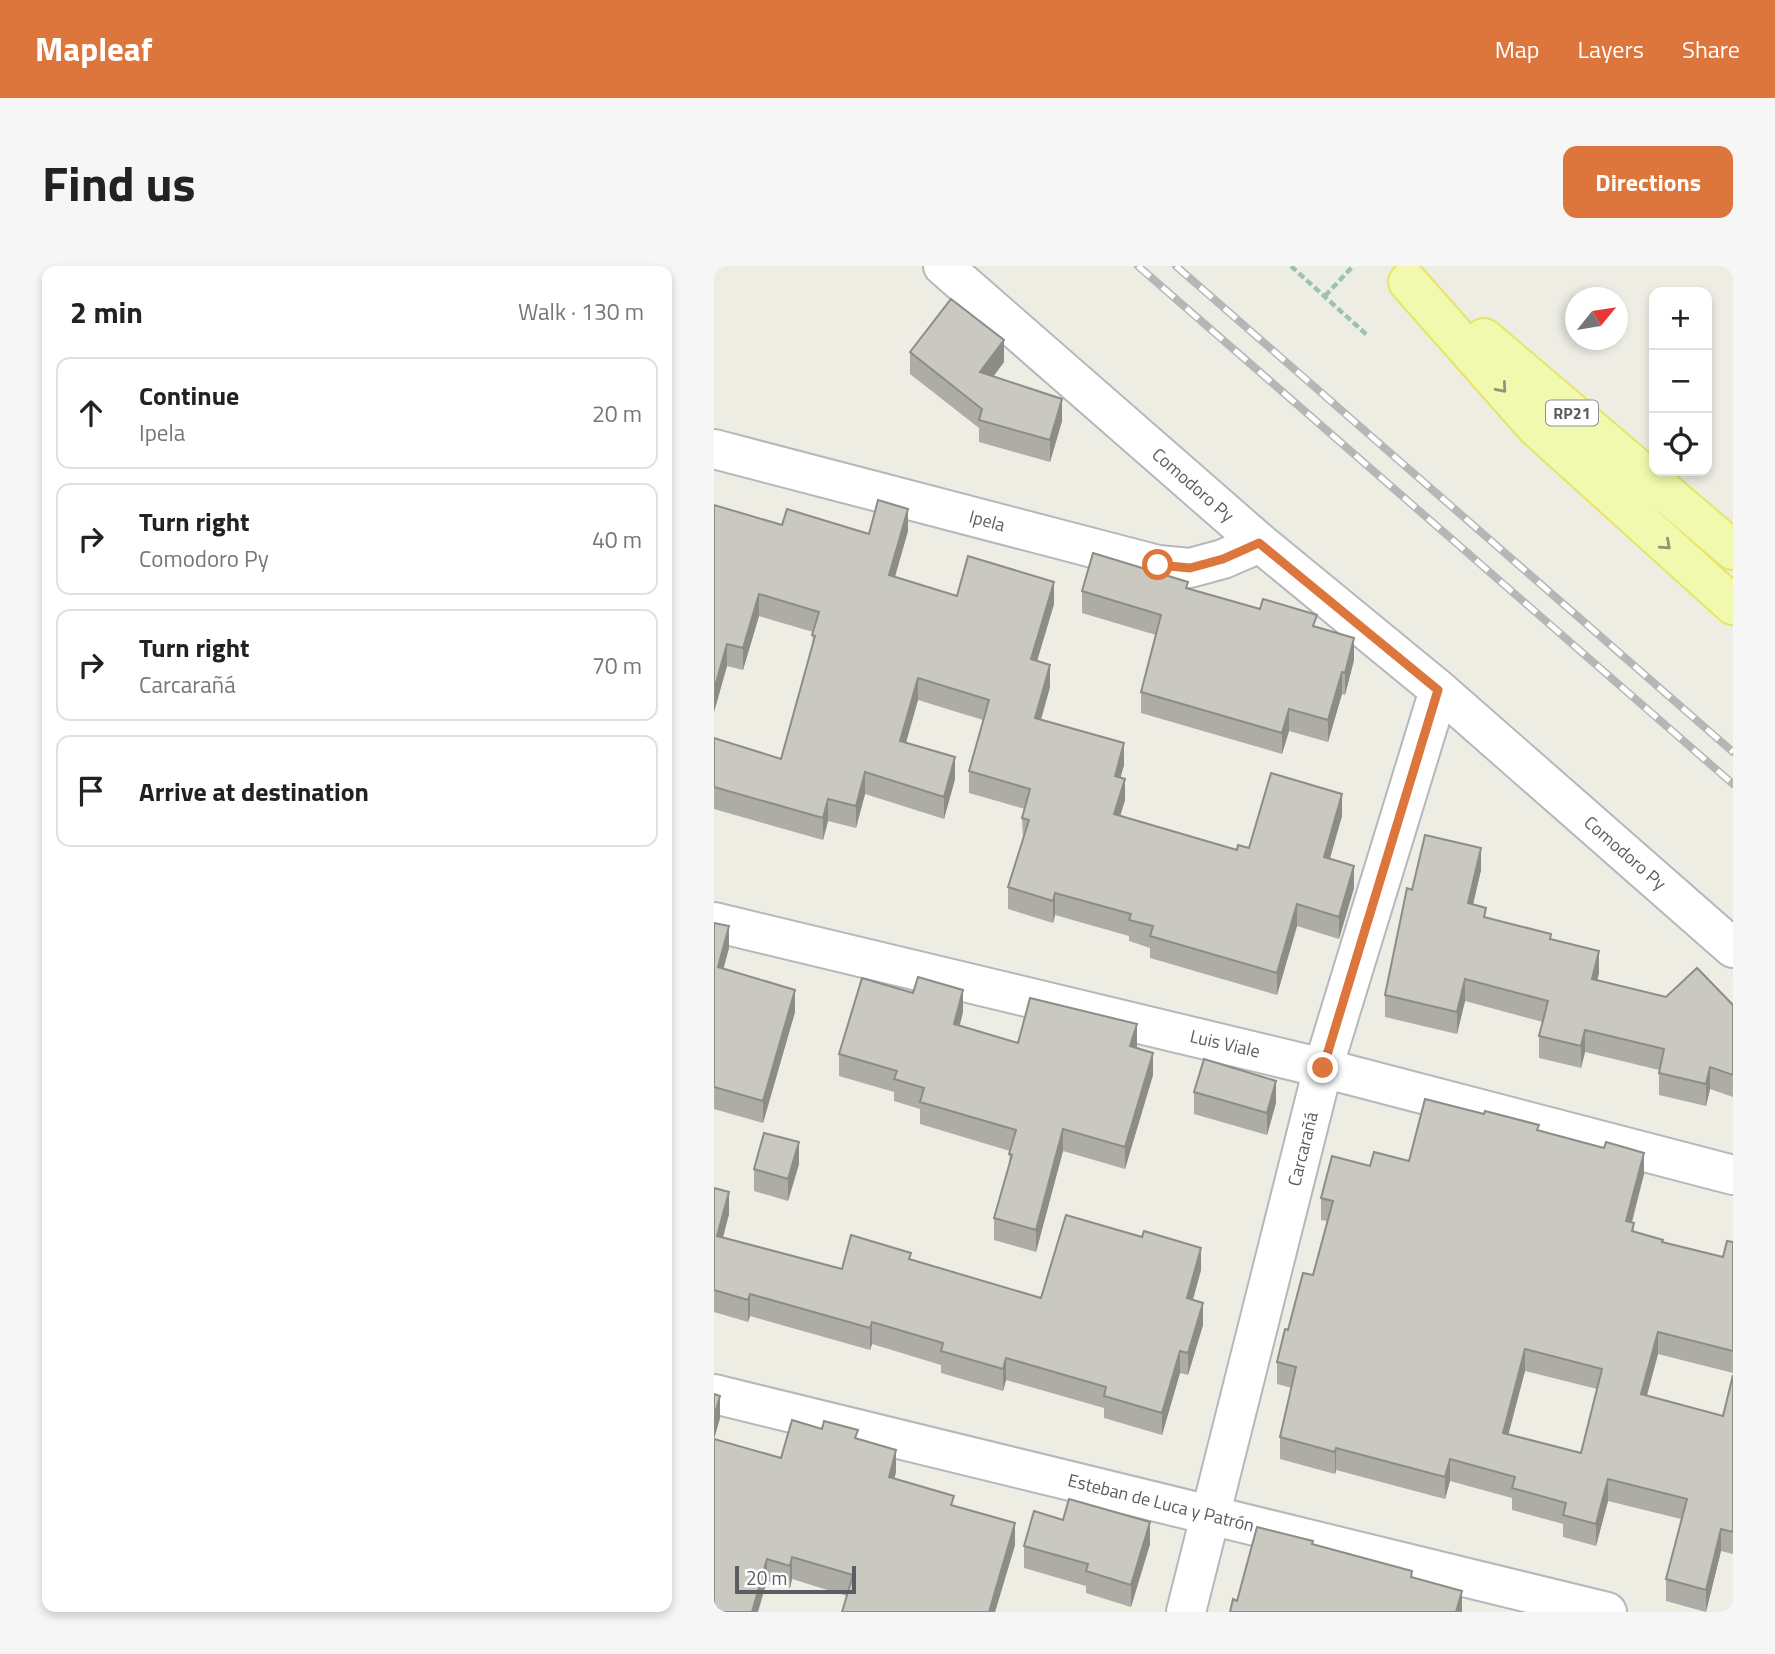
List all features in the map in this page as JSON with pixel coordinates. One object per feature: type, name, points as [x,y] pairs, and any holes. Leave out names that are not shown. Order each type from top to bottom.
[{"type":"main road","name":"RP21","points":[[1407,271],[1733,550]]},
{"type":"main road","points":[[1407,271],[1536,427],[1733,605]]},
{"type":"street","name":"Comodoro Py","points":[[943,266],[1259,543],[1438,690],[1733,948]]},
{"type":"street","name":"Ipela","points":[[714,449],[1158,565],[1190,568],[1223,559],[1259,543]]},
{"type":"street","name":"Carcarañá","points":[[1186,1612],[1323,1068],[1438,690]]},
{"type":"street","name":"Luis Viale","points":[[714,922],[1323,1068],[1733,1175]]},
{"type":"street","name":"Esteban de Luca y Patrón","points":[[714,1394],[1607,1612]]},
{"type":"path","points":[[1292,266],[1367,335]]},
{"type":"path","points":[[1325,296],[1353,266]]},
{"type":"building","points":[[951,299],[1004,340],[980,372],[1062,399],[1050,440],[979,420],[982,409],[910,352]]},
{"type":"building","points":[[878,500],[908,509],[889,575],[957,596],[968,556],[1054,582],[1031,659],[1050,665],[1035,718],[1124,743],[1115,776],[1125,779],[1114,814],[1237,850],[1238,845],[1249,848],[1271,773],[1342,794],[1324,857],[1354,866],[1339,917],[1297,904],[1277,973],[1150,936],[1153,926],[1129,920],[1131,914],[1055,893],[1053,901],[1008,887],[1029,820],[1022,818],[1030,789],[969,771],[989,700],[918,678],[900,741],[955,757],[944,797],[865,772],[856,806],[828,799],[823,818],[714,787],[714,738],[781,759],[815,636],[812,635],[819,612],[759,594],[743,648],[727,644],[714,690],[714,505],[782,525],[787,509],[869,534]]},
{"type":"building","points":[[1093,553],[1188,582],[1186,588],[1260,609],[1263,599],[1317,615],[1313,626],[1354,638],[1328,720],[1289,709],[1282,733],[1141,692],[1161,615],[1082,591]]},
{"type":"building","points":[[1425,835],[1481,848],[1468,903],[1486,908],[1484,917],[1551,934],[1550,939],[1599,951],[1592,979],[1666,997],[1697,968],[1733,1005],[1733,1075],[1710,1067],[1706,1084],[1659,1073],[1664,1049],[1585,1030],[1581,1046],[1539,1036],[1548,1001],[1465,979],[1457,1012],[1385,995],[1407,888],[1412,890]]},
{"type":"building","points":[[714,923],[729,926],[718,967],[795,990],[763,1101],[714,1087]]},
{"type":"building","points":[[918,977],[963,990],[954,1024],[1018,1043],[1030,998],[1137,1024],[1130,1046],[1153,1053],[1125,1147],[1063,1129],[1036,1230],[994,1218],[1012,1155],[1009,1154],[1016,1130],[920,1102],[924,1088],[894,1079],[897,1071],[839,1054],[862,978],[913,993]]},
{"type":"building","points":[[1204,1059],[1276,1081],[1267,1113],[1194,1092]]},
{"type":"building","points":[[1425,1099],[1484,1114],[1485,1111],[1539,1125],[1537,1130],[1604,1148],[1606,1142],[1644,1153],[1626,1221],[1634,1223],[1632,1231],[1663,1240],[1662,1242],[1723,1257],[1727,1241],[1733,1242],[1733,1351],[1658,1332],[1641,1394],[1723,1416],[1733,1375],[1733,1532],[1721,1529],[1706,1590],[1666,1579],[1687,1499],[1608,1479],[1596,1524],[1563,1515],[1566,1503],[1512,1488],[1515,1477],[1450,1459],[1445,1477],[1336,1448],[1335,1452],[1280,1437],[1296,1367],[1277,1362],[1303,1273],[1313,1275],[1333,1201],[1321,1198],[1332,1156],[1370,1166],[1374,1152],[1409,1161]],"holes":[[[1525,1349],[1602,1369],[1581,1453],[1503,1433]]]},
{"type":"building","points":[[764,1133],[799,1142],[788,1179],[754,1169]]},
{"type":"building","points":[[714,1188],[729,1192],[717,1236],[842,1269],[851,1235],[911,1253],[909,1259],[1041,1298],[1066,1215],[1142,1237],[1144,1231],[1201,1248],[1187,1298],[1203,1303],[1188,1353],[1180,1351],[1162,1413],[1104,1396],[1106,1387],[1006,1358],[1003,1369],[941,1351],[943,1343],[872,1322],[870,1328],[750,1294],[748,1300],[714,1290]]},
{"type":"building","points":[[714,1394],[720,1396],[714,1417]]},
{"type":"building","points":[[792,1420],[822,1429],[824,1421],[858,1430],[855,1438],[896,1450],[889,1477],[954,1496],[951,1505],[1015,1523],[989,1612],[842,1612],[853,1575],[792,1557],[790,1566],[767,1559],[752,1612],[714,1612],[714,1439],[781,1458]]},
{"type":"building","points":[[1069,1499],[1150,1522],[1131,1585],[1086,1571],[1088,1564],[1024,1546],[1034,1511],[1063,1520]]},
{"type":"building","points":[[1257,1527],[1412,1571],[1411,1577],[1462,1591],[1456,1612],[1230,1612],[1233,1599],[1237,1601]]},
{"type":"railway","points":[[1138,266],[1733,784]]},
{"type":"railway","points":[[1176,266],[1733,752]]},
{"type":"route","points":[[1158,565],[1190,568],[1223,559],[1259,543],[1438,690],[1323,1068]]}]
